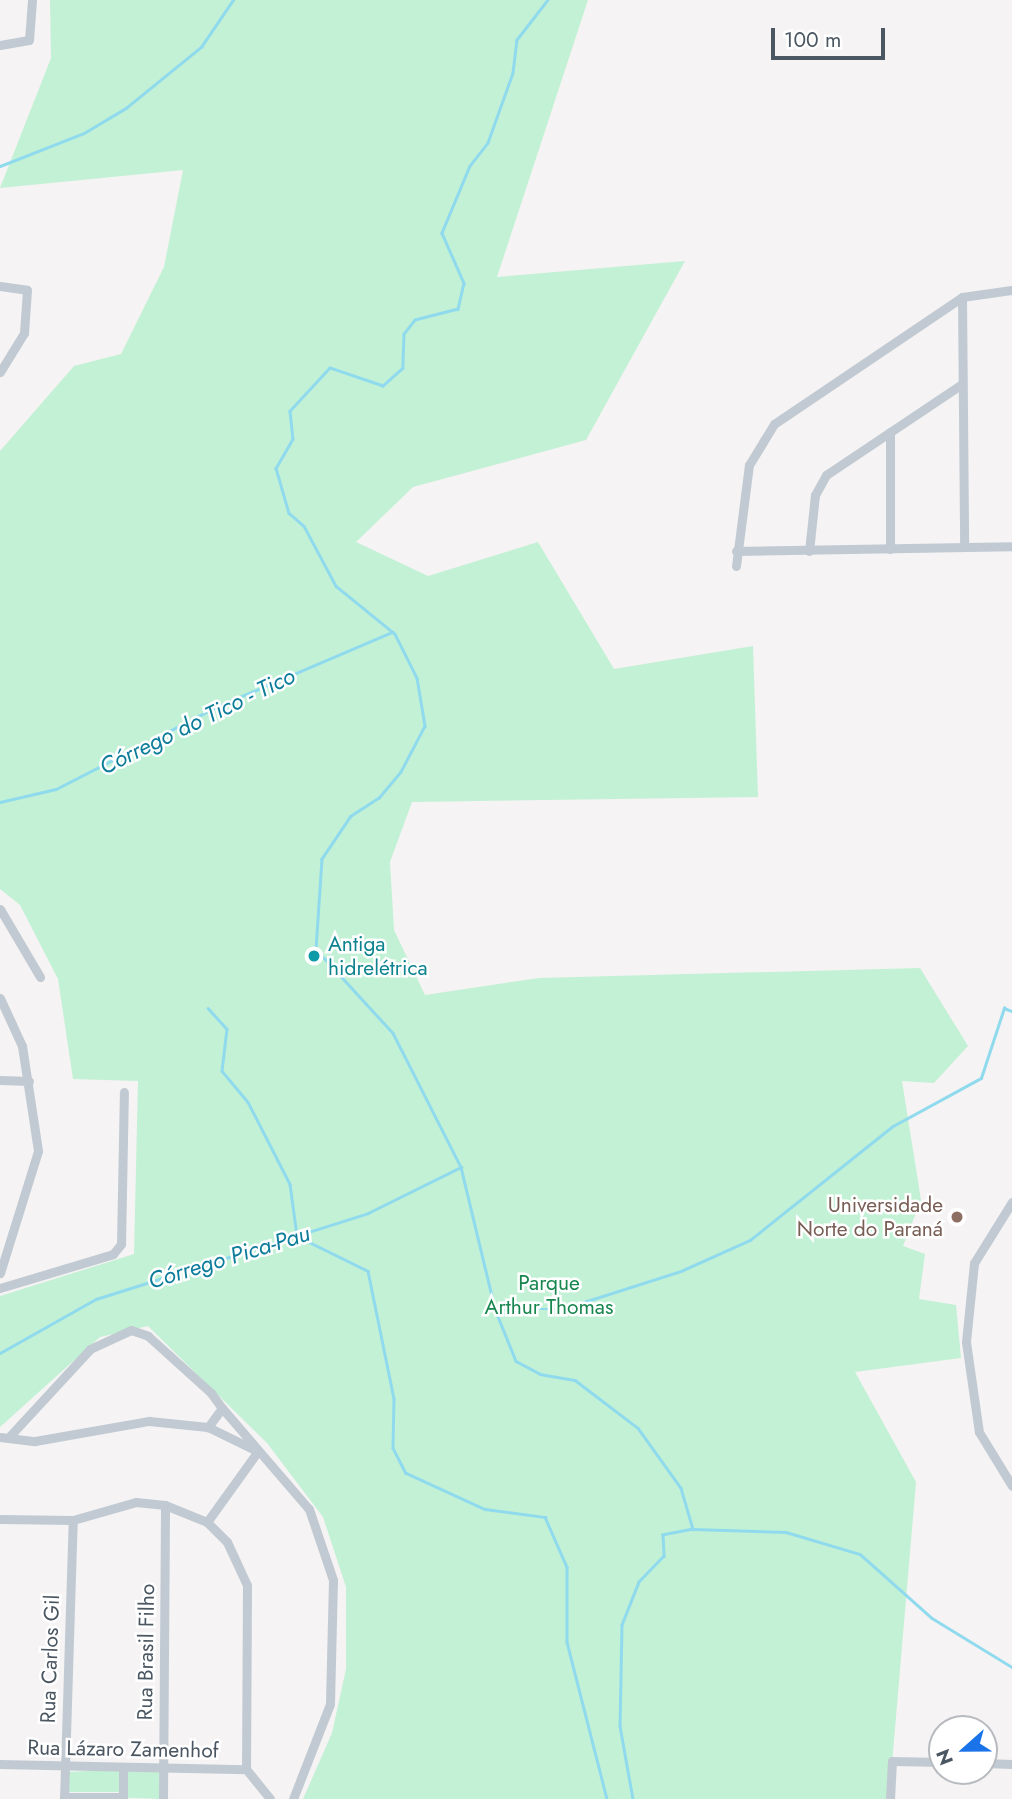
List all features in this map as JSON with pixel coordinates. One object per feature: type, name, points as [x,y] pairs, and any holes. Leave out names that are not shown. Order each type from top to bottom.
[{"type":"street","points":[[0,45],[29,40],[32,0]]},
{"type":"street","points":[[0,286],[27,290],[24,334],[0,372]]},
{"type":"street","points":[[736,566],[749,465],[774,424],[962,297],[1012,290]]},
{"type":"street","points":[[962,297],[964,547]]},
{"type":"street","points":[[0,352],[12,352]]},
{"type":"street","points":[[810,551],[815,495],[827,475],[962,384]]},
{"type":"street","points":[[890,432],[890,549]]},
{"type":"street","points":[[736,551],[1012,546]]},
{"type":"street","points":[[2,912],[40,977]]},
{"type":"street","points":[[0,998],[22,1046],[38,1151],[0,1273]]},
{"type":"street","points":[[0,1080],[29,1081]]},
{"type":"street","points":[[0,1288],[113,1254],[121,1244],[124,1091]]},
{"type":"street","points":[[1012,1202],[974,1263],[966,1342],[979,1432],[1012,1486]]},
{"type":"street","points":[[4,1437],[90,1349],[131,1330],[184,1367],[309,1510],[333,1580],[330,1704],[293,1799]]},
{"type":"street","points":[[208,1427],[222,1408]]},
{"type":"street","points":[[4,1437],[36,1441],[149,1421],[208,1427],[258,1451]]},
{"type":"street","points":[[207,1521],[258,1451]]},
{"type":"street","points":[[0,1519],[73,1520],[136,1502],[165,1505],[207,1521],[227,1542],[247,1586],[246,1769],[270,1799]]},
{"type":"street","name":"Rua Brasil Filho","points":[[163,1799],[165,1505]]},
{"type":"street","name":"Rua Carlos Gil","points":[[64,1798],[73,1520]]},
{"type":"street","points":[[890,1799],[892,1761],[928,1762]]},
{"type":"street","name":"Rua Lázaro Zamenhof","points":[[0,1765],[246,1769]]},
{"type":"street","points":[[64,1798],[123,1798],[123,1767]]},
{"type":"green space","name":"Parque Arthur Thomas","points":[[50,0],[588,0],[497,277],[685,261],[586,440],[413,487],[356,542],[428,576],[538,542],[614,669],[753,646],[758,797],[412,802],[390,862],[394,930],[425,995],[539,978],[920,968],[968,1046],[934,1083],[902,1081],[921,1200],[903,1246],[925,1254],[919,1299],[956,1305],[961,1358],[855,1372],[916,1482],[889,1799],[303,1799],[332,1733],[346,1669],[346,1587],[323,1517],[267,1443],[148,1326],[100,1337],[0,1427],[0,1296],[134,1254],[138,1081],[73,1079],[58,979],[20,905],[0,889],[0,451],[74,366],[121,354],[164,267],[183,170],[0,188],[51,58]]},
{"type":"green space","points":[[121,1769],[119,1792],[69,1792],[68,1772]]},
{"type":"green space","points":[[126,1769],[161,1770],[160,1799],[125,1798]]},
{"type":"waterway","points":[[0,166],[84,133],[126,108],[201,47],[233,0]]},
{"type":"waterway","points":[[548,0],[517,40],[513,73],[488,143],[470,166],[442,233],[464,283],[458,309],[415,320],[404,334],[403,368],[383,386],[330,368],[290,411],[293,439],[276,468],[289,513],[304,526],[336,586],[395,634],[417,678],[425,726],[401,772],[379,798],[351,816],[322,859],[316,949],[393,1033],[461,1167],[495,1309],[516,1361],[540,1374],[575,1380],[638,1428],[681,1488],[693,1529],[663,1535],[664,1556],[639,1582],[622,1625],[620,1726],[633,1799]]},
{"type":"waterway","name":"Córrego do Tico - Tico","points":[[0,802],[56,789],[214,708],[392,632]]},
{"type":"waterway","points":[[208,1008],[227,1029],[222,1071],[248,1102],[290,1184],[297,1236],[368,1271],[394,1399],[393,1448],[406,1473],[485,1509],[545,1517],[567,1567],[567,1642],[607,1799]]},
{"type":"waterway","points":[[496,1309],[562,1309],[681,1271],[750,1240],[893,1126],[981,1078],[1004,1008],[1012,1011]]},
{"type":"waterway","name":"Córrego Pica-Pau","points":[[0,1353],[96,1299],[368,1213],[461,1167]]},
{"type":"waterway","points":[[693,1529],[786,1532],[860,1554],[932,1618],[1012,1667]]},
{"type":"place","name":"Antiga hidrelétrica","points":[[314,956]]},
{"type":"place","name":"Universidade Norte do Paraná","points":[[957,1217]]}]
